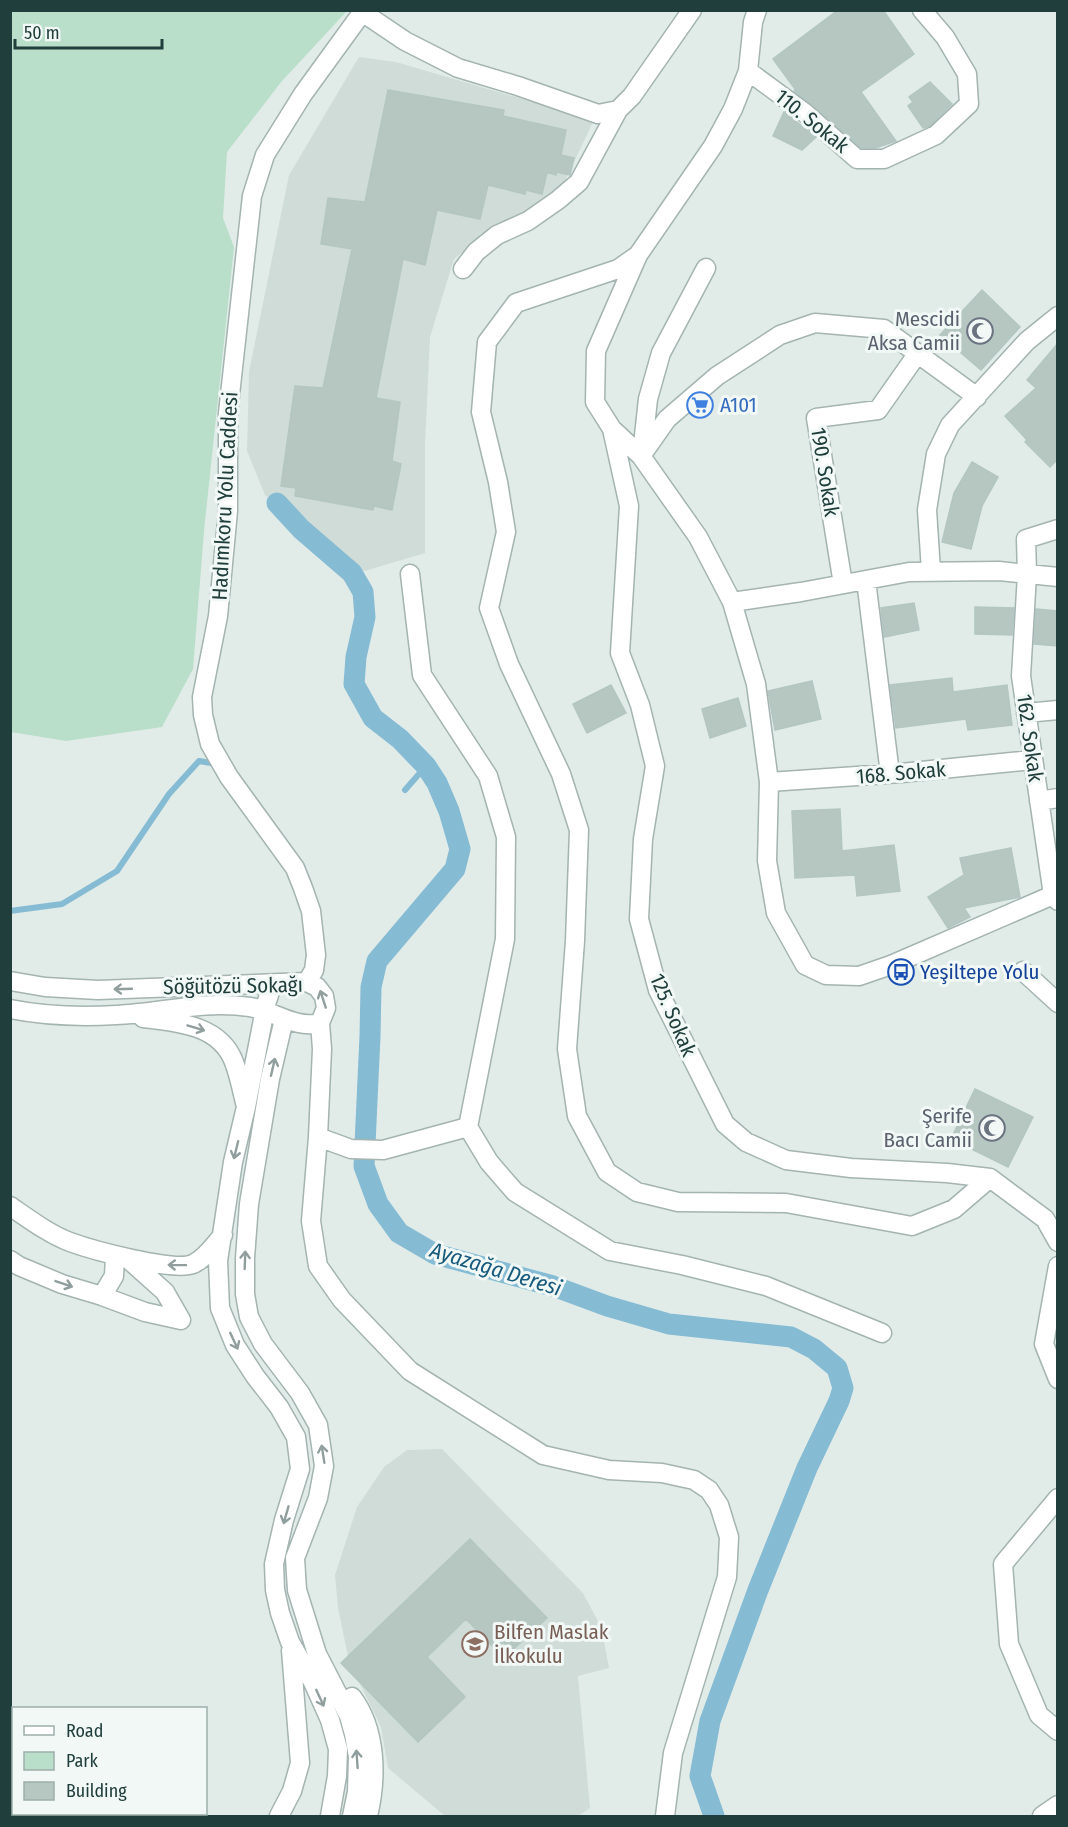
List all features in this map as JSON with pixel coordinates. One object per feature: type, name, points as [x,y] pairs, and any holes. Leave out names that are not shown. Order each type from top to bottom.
[{"type":"street","points":[[463,268],[476,252],[497,235],[528,221],[579,182],[618,110],[632,96],[692,10]]},
{"type":"street","name":"110. Sokak","points":[[748,71],[805,112],[857,159],[884,159],[936,135],[969,104],[967,74],[945,37],[922,10]]},
{"type":"street","points":[[363,11],[405,41],[458,68],[598,114],[618,110]]},
{"type":"street","name":"Hadımkoru Yolu Caddesi","points":[[307,982],[314,970],[316,955],[309,903],[294,868],[229,777],[210,744],[203,715],[202,698],[218,616],[228,510],[228,413],[252,196],[265,155],[303,94],[363,11]]},
{"type":"street","points":[[754,14],[748,71],[733,109],[713,146],[638,255],[596,351],[595,402],[612,429],[641,456],[698,537],[732,602],[756,684],[769,782],[767,861],[776,913],[805,965],[826,975],[859,976],[1055,898]]},
{"type":"street","points":[[638,255],[618,269],[516,303],[487,342],[481,412],[498,482],[506,532],[489,608],[508,663],[561,774],[579,830],[567,1049],[577,1116],[607,1172],[637,1192],[678,1202],[786,1203],[912,1226],[954,1209],[990,1178],[1045,1219],[1058,1242]]},
{"type":"street","points":[[641,456],[648,399],[662,352],[706,268]]},
{"type":"street","points":[[931,571],[927,510],[936,454],[950,425],[1027,341],[1058,316]]},
{"type":"street","points":[[641,456],[667,419],[717,376],[780,335],[815,323],[884,329],[977,397]]},
{"type":"street","name":"190. Sokak","points":[[843,584],[816,418],[878,410],[918,353]]},
{"type":"street","name":"125. Sokak","points":[[612,429],[629,506],[620,653],[640,705],[656,766],[643,839],[639,919],[658,990],[683,1042],[725,1125],[746,1142],[786,1160],[851,1168],[947,1173],[990,1178]]},
{"type":"street","name":"162. Sokak","points":[[1055,898],[1032,760],[1021,676],[1027,574],[1026,539],[1058,529]]},
{"type":"street","points":[[732,602],[909,572],[999,571],[1058,576]]},
{"type":"street","points":[[410,574],[422,675],[488,776],[506,837],[505,939],[468,1127],[489,1162],[514,1192],[610,1251],[682,1265],[766,1286],[882,1333]]},
{"type":"street","points":[[866,580],[891,774]]},
{"type":"street","points":[[1026,713],[1058,710]]},
{"type":"street","name":"168. Sokak","points":[[769,782],[891,774],[1032,760]]},
{"type":"street","points":[[1039,801],[1058,798]]},
{"type":"street","points":[[1023,971],[1058,1003]]},
{"type":"street","name":"Söğütözü Sokağı","points":[[10,981],[45,987],[98,990],[307,982],[317,987],[324,996],[326,1008],[320,1023],[310,1025],[299,1024],[266,1011],[225,1005],[183,1006],[118,1015],[36,1014],[10,1009]]},
{"type":"street","points":[[277,984],[271,989],[233,1162],[218,1261],[220,1308],[235,1345],[279,1407],[296,1437],[300,1469],[284,1520],[274,1564],[275,1590],[290,1642],[313,1682],[330,1720],[338,1749],[337,1776],[330,1816]]},
{"type":"street","points":[[118,1015],[177,1022],[214,1035],[234,1061],[246,1107]]},
{"type":"street","points":[[284,1019],[270,1079],[249,1204],[245,1294],[249,1317],[263,1344],[300,1393],[318,1425],[324,1466],[318,1498],[295,1558],[297,1590],[317,1654],[349,1716],[354,1734],[358,1757],[357,1792],[352,1816]]},
{"type":"street","points":[[320,1023],[322,1049],[311,1221],[318,1266],[342,1299],[410,1371],[543,1455],[609,1470],[662,1473],[694,1480],[708,1490],[719,1505],[729,1537],[727,1576],[673,1753],[664,1816]]},
{"type":"street","points":[[318,1137],[351,1149],[383,1150],[468,1127]]},
{"type":"street","points":[[10,1206],[70,1242],[120,1256],[172,1266],[191,1265],[204,1257],[223,1235]]},
{"type":"street","points":[[102,1296],[114,1276],[120,1256]]},
{"type":"street","points":[[10,1260],[62,1284],[145,1312],[181,1320],[165,1292],[120,1256]]},
{"type":"street","points":[[1058,1266],[1044,1344],[1058,1379]]},
{"type":"street","points":[[1058,1498],[1004,1564],[1009,1644],[1039,1715],[1058,1731]]},
{"type":"street","points":[[279,1816],[292,1791],[300,1763],[290,1642]]},
{"type":"street","points":[[317,1654],[355,1702],[367,1727],[374,1755],[374,1779],[368,1816]]},
{"type":"street","points":[[1042,1816],[1058,1805]]},
{"type":"shaded area","points":[[359,57],[396,62],[594,120],[563,185],[531,211],[493,228],[454,259],[430,337],[425,445],[425,553],[358,573],[265,495],[247,451],[249,372],[289,175]]},
{"type":"shaded area","name":"Bilfen Maslak İlkokulu","points":[[442,1449],[583,1593],[601,1627],[609,1668],[578,1676],[590,1808],[578,1816],[445,1816],[388,1768],[381,1727],[349,1661],[338,1608],[335,1575],[357,1507],[384,1467],[407,1450]]},
{"type":"green space","points":[[10,11],[347,11],[282,81],[227,152],[223,218],[234,247],[204,531],[193,669],[162,727],[66,741],[11,732]]},
{"type":"building","points":[[838,10],[883,10],[914,54],[861,92],[896,141],[875,148],[861,148],[794,91],[795,89],[773,59]]},
{"type":"building","points":[[930,82],[952,104],[930,126],[923,128],[908,106],[913,102],[909,97]]},
{"type":"building","points":[[388,90],[504,110],[503,116],[566,130],[561,155],[574,158],[570,175],[557,172],[556,175],[547,172],[542,194],[526,190],[525,194],[488,185],[480,219],[437,210],[425,265],[403,259],[376,398],[400,402],[392,461],[401,464],[392,510],[374,506],[373,510],[295,496],[296,488],[281,486],[295,386],[323,388],[352,249],[321,244],[328,198],[365,202]]},
{"type":"building","points":[[784,112],[816,137],[802,150],[773,136]]},
{"type":"building","name":"Mescidi Aksa Camii","points":[[982,290],[1020,327],[981,370],[940,335]]},
{"type":"building","points":[[1058,343],[1058,459],[1050,467],[1025,442],[1027,440],[1005,416],[1036,388],[1027,380]]},
{"type":"building","points":[[972,462],[998,477],[982,506],[971,549],[942,542],[954,493]]},
{"type":"building","points":[[914,603],[919,630],[884,637],[881,608]]},
{"type":"building","points":[[975,607],[1014,608],[1012,635],[975,634]]},
{"type":"building","points":[[1036,609],[1058,611],[1058,646],[1034,644]]},
{"type":"building","points":[[952,678],[953,692],[1007,685],[1012,725],[968,730],[966,719],[896,728],[890,685]]},
{"type":"building","points":[[812,681],[821,719],[775,730],[768,691]]},
{"type":"building","points":[[611,685],[626,713],[587,733],[573,704]]},
{"type":"building","points":[[738,698],[746,726],[710,738],[702,709]]},
{"type":"building","points":[[840,809],[842,851],[894,845],[900,891],[857,896],[855,875],[795,878],[792,811]]},
{"type":"building","points":[[1011,848],[1020,897],[964,908],[970,917],[948,928],[928,897],[964,875],[960,858]]},
{"type":"building","name":"Şerife Bacı Camii","points":[[975,1089],[1033,1117],[1008,1167],[951,1139]]},
{"type":"building","points":[[470,1539],[547,1618],[504,1658],[466,1619],[427,1657],[465,1697],[418,1742],[341,1663]]},
{"type":"waterway","name":"Ayazağa Deresi","points":[[277,503],[301,529],[352,573],[363,592],[365,617],[356,657],[354,684],[373,718],[400,739],[426,766],[437,783],[449,811],[460,849],[455,869],[377,961],[371,987],[364,1166],[378,1204],[399,1233],[435,1254],[553,1286],[607,1306],[669,1324],[791,1337],[814,1349],[837,1368],[843,1388],[839,1401],[807,1468],[758,1590],[710,1721],[700,1776],[714,1816]]},
{"type":"waterway","points":[[10,911],[62,904],[117,871],[169,794],[199,761],[211,763],[217,767]]},
{"type":"waterway","points":[[405,790],[426,766]]},
{"type":"place","name":"Mescidi Aksa Camii","points":[[980,331]]},
{"type":"place","name":"A101","points":[[700,405]]},
{"type":"place","name":"Yeşiltepe Yolu","points":[[901,972]]},
{"type":"place","name":"Şerife Bacı Camii","points":[[992,1128]]},
{"type":"place","name":"Bilfen Maslak İlkokulu","points":[[475,1644]]}]
